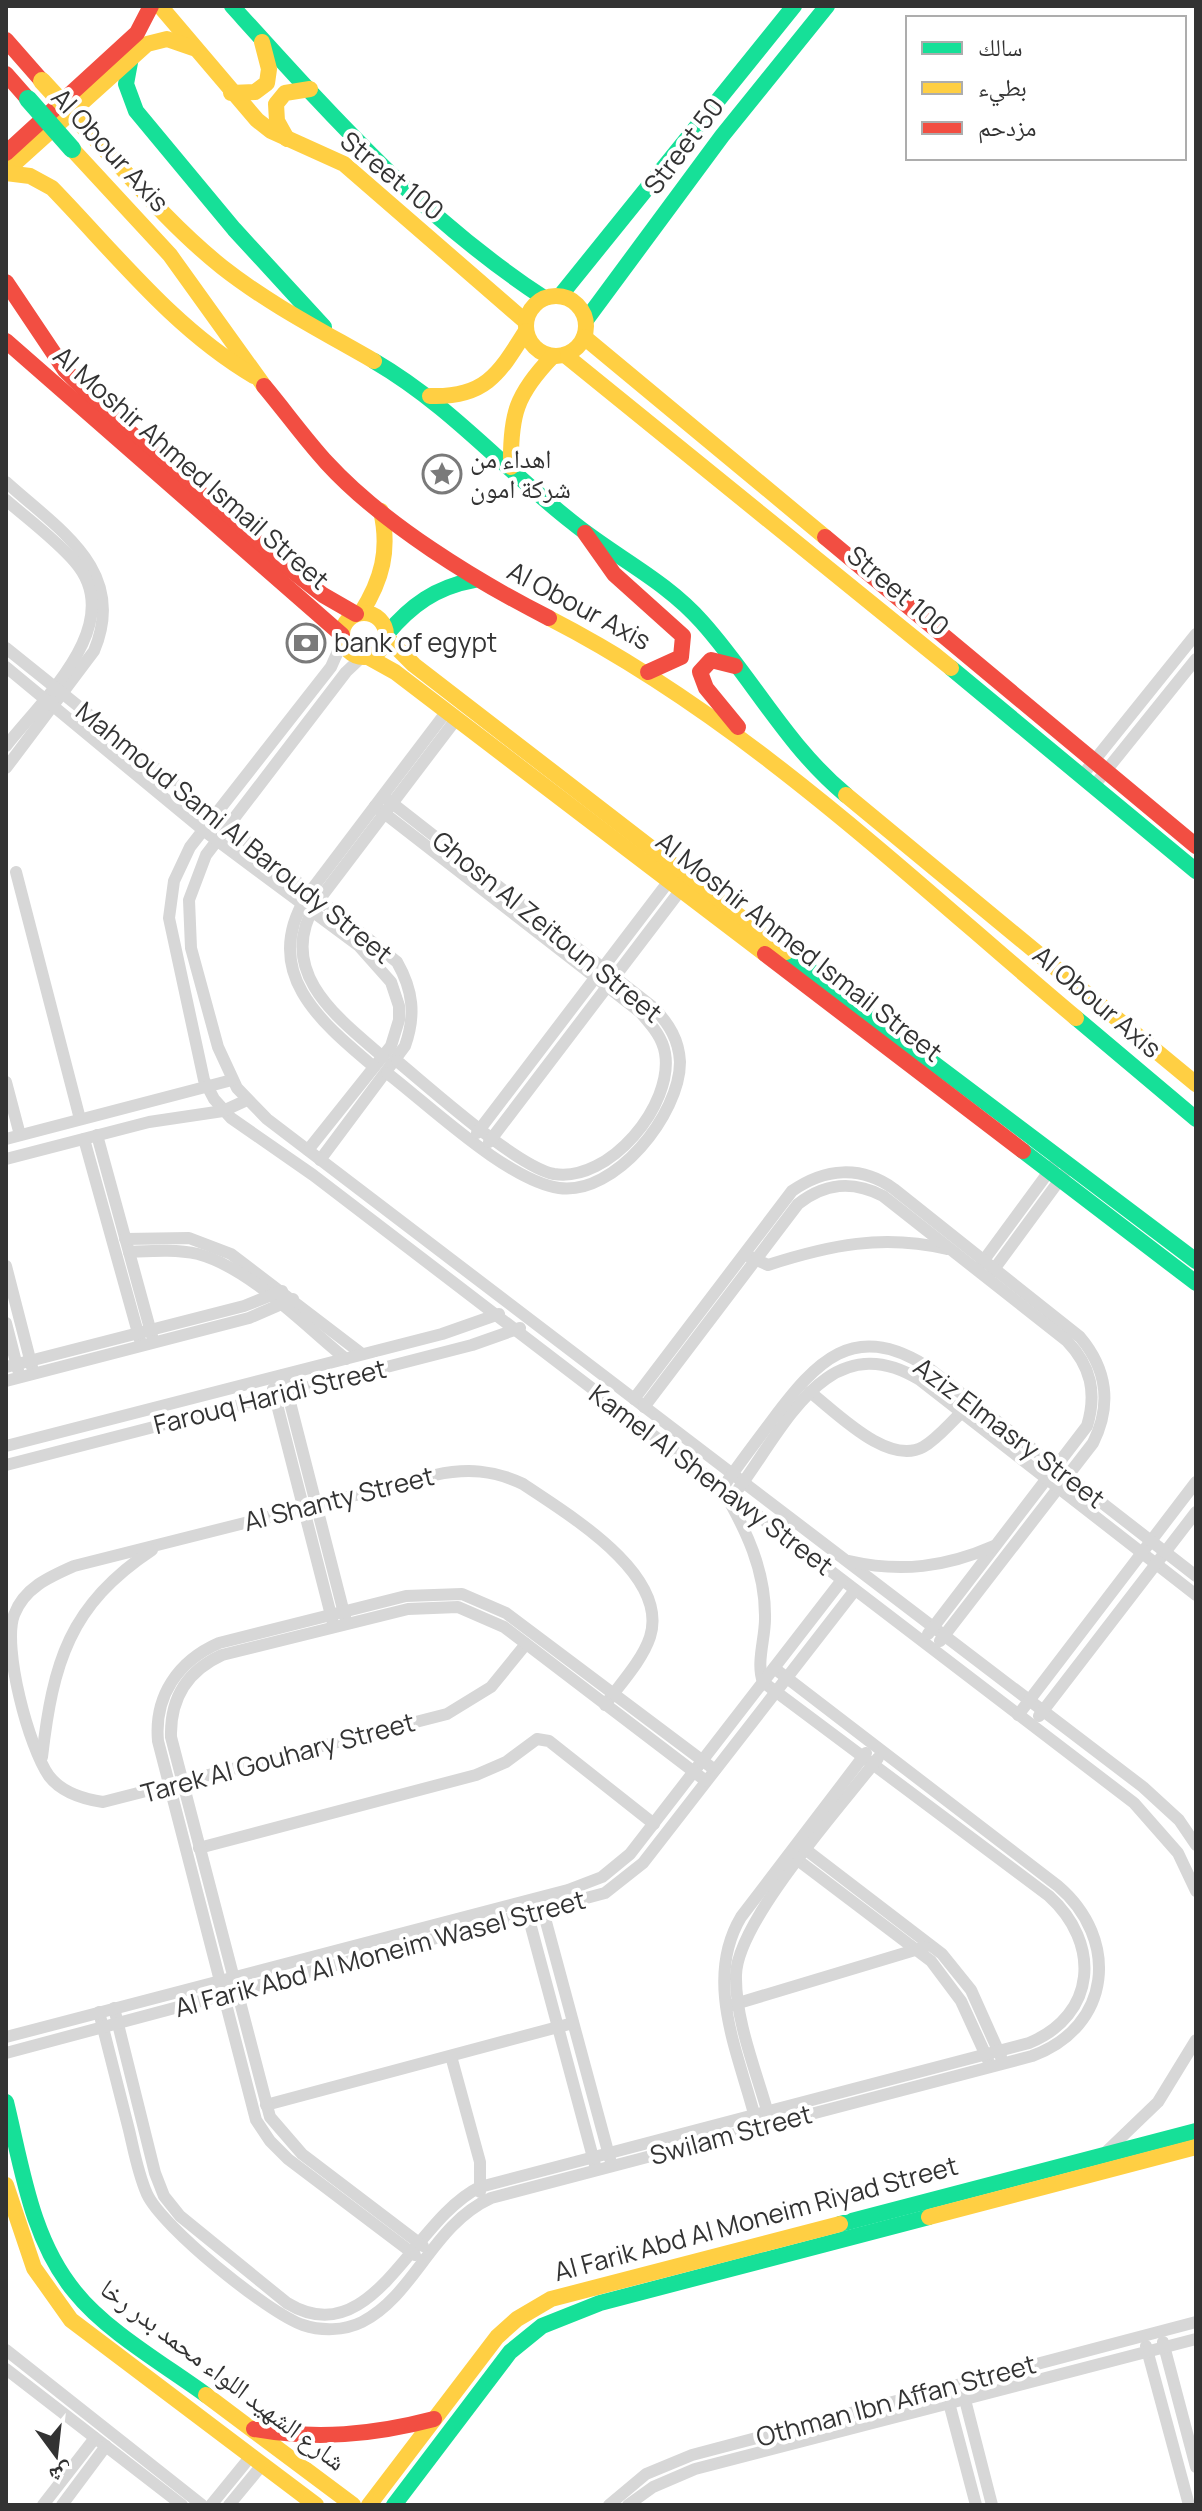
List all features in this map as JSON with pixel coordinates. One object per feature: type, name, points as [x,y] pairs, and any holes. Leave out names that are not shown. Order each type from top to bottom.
[{"type":"main road","name":"Street 100","points":[[160,6],[257,120],[287,139],[344,164],[526,326]]},
{"type":"main road","name":"Street 100","points":[[232,6],[426,211],[498,270],[552,297]]},
{"type":"main road","name":"Street 50","points":[[552,297],[794,6]]},
{"type":"main road","name":"Street 50","points":[[585,328],[722,136],[827,6]]},
{"type":"main road","points":[[6,153],[128,42],[148,14],[158,41]]},
{"type":"main road","points":[[231,93],[255,92],[267,83],[269,69],[261,37]]},
{"type":"main road","name":"Al Obour Axis","points":[[6,40],[88,131],[214,261],[271,303],[429,396],[585,533],[635,564],[681,600],[703,620],[779,730],[817,771],[1196,1084]]},
{"type":"main road","points":[[6,172],[131,57],[158,41],[177,40],[195,49]]},
{"type":"main road","points":[[131,57],[126,84],[136,111],[234,229],[339,342]]},
{"type":"main road","name":"Al Obour Axis","points":[[6,74],[170,255],[257,377],[328,464],[381,511],[475,580],[648,672],[747,741],[1196,1119]]},
{"type":"main road","points":[[287,139],[277,122],[274,106],[285,93],[310,89]]},
{"type":"main road","points":[[6,172],[30,176],[52,188],[193,333],[223,358],[257,377]]},
{"type":"main road","name":"Al Moshir Ahmed Ismail Street","points":[[8,293],[65,370],[155,464]]},
{"type":"main road","points":[[429,396],[448,398],[483,387],[497,376],[526,326],[532,308],[552,297],[574,301],[585,328],[573,351],[559,356],[519,391],[509,427],[511,467]]},
{"type":"main road","points":[[526,326],[535,348],[559,356]]},
{"type":"main road","name":"Street 100","points":[[585,328],[1196,846]]},
{"type":"main road","name":"Al Moshir Ahmed Ismail Street","points":[[6,341],[273,564],[342,638]]},
{"type":"main road","name":"Street 100","points":[[559,356],[765,515],[1196,871]]},
{"type":"main road","points":[[381,511],[387,536],[386,562],[378,586],[359,614],[344,621],[342,638],[353,652],[365,657],[381,651],[386,636],[426,595],[449,585],[475,580]]},
{"type":"main road","points":[[585,533],[614,574],[683,636],[685,644],[678,661],[648,672]]},
{"type":"main road","name":"Al Moshir Ahmed Ismail Street","points":[[273,564],[359,614]]},
{"type":"main road","points":[[359,614],[378,622],[386,636]]},
{"type":"main road","name":"Al Moshir Ahmed Ismail Street","points":[[386,636],[414,665],[680,878],[1192,1273]]},
{"type":"main road","name":"Al Moshir Ahmed Ismail Street","points":[[365,657],[389,668],[680,878]]},
{"type":"main road","points":[[735,666],[711,660],[702,667],[700,678],[747,741]]},
{"type":"main road","points":[[1192,1273],[1196,1296]]},
{"type":"main road","name":"شارع الشهيد اللواء محمد بدر رخا","points":[[6,2102],[42,2240],[58,2274],[83,2303],[353,2505]]},
{"type":"main road","name":"Al Farik Abd Al Moneim Riyad Street","points":[[369,2505],[497,2337],[517,2319],[551,2299],[1196,2131]]},
{"type":"main road","name":"Al Farik Abd Al Moneim Riyad Street","points":[[394,2505],[510,2352],[560,2316],[1196,2147]]},
{"type":"main road","name":"شارع الشهيد اللواء محمد بدر رخا","points":[[7,2191],[28,2259],[56,2306],[89,2336],[316,2505]]},
{"type":"main road","points":[[246,2427],[300,2436],[340,2437],[381,2433],[434,2419]]},
{"type":"street","points":[[6,482],[85,555],[101,585],[104,619],[94,651],[57,691],[6,768]]},
{"type":"street","points":[[6,500],[75,563],[91,592],[92,625],[57,691]]},
{"type":"street","points":[[1087,782],[1151,690],[1196,634]]},
{"type":"street","name":"Kamel Al Shenawy Street","points":[[342,638],[331,667],[203,830],[180,864],[170,900],[169,918],[207,1086],[223,1111],[496,1315],[1150,1817],[1178,1853],[1196,1891]]},
{"type":"street","name":"Mahmoud Sami Al Baroudy Street","points":[[6,648],[213,817],[385,949],[405,977],[413,1012],[411,1029],[397,1061],[320,1160]]},
{"type":"street","name":"Kamel Al Shenawy Street","points":[[365,657],[346,672],[217,840],[193,884],[188,932],[213,1033],[232,1080],[247,1100],[320,1160],[1162,1803],[1196,1845]]},
{"type":"street","points":[[1099,766],[1163,700],[1196,659]]},
{"type":"street","name":"Mahmoud Sami Al Baroudy Street","points":[[6,667],[203,830],[368,954],[391,982],[399,1006],[399,1020],[379,1062],[308,1150]]},
{"type":"street","points":[[1151,690],[1163,700]]},
{"type":"street","points":[[6,746],[48,703]]},
{"type":"street","points":[[379,1062],[323,1023],[291,954],[295,919],[452,715]]},
{"type":"street","points":[[113,757],[122,744]]},
{"type":"street","name":"Ghosn Al Zeitoun Street","points":[[384,805],[612,981],[661,1040],[666,1066],[659,1107],[626,1164],[611,1176],[577,1188],[558,1188],[532,1181],[387,1073]]},
{"type":"street","points":[[16,872],[80,1119]]},
{"type":"street","points":[[473,1139],[600,972],[680,878]]},
{"type":"street","points":[[484,1148],[612,981],[680,878]]},
{"type":"street","name":"Ghosn Al Zeitoun Street","points":[[397,1061],[540,1170],[573,1174],[590,1171],[616,1154],[659,1107]]},
{"type":"street","points":[[6,1082],[10,1135],[232,1080]]},
{"type":"street","points":[[6,1159],[167,1118],[223,1111],[247,1100]]},
{"type":"street","points":[[91,1137],[129,1252],[146,1338]]},
{"type":"street","points":[[91,1137],[146,1338]]},
{"type":"street","points":[[986,1269],[1058,1170]]},
{"type":"street","points":[[639,1403],[749,1257],[792,1191],[826,1173],[845,1171],[867,1174],[886,1183],[986,1269],[1080,1337],[1098,1364],[1105,1396],[1104,1413],[1093,1443],[997,1545],[922,1641]]},
{"type":"street","points":[[749,1257],[798,1204],[827,1187],[844,1184],[871,1189],[883,1196],[951,1249],[986,1269]]},
{"type":"street","points":[[125,1239],[175,1237],[200,1242],[245,1263],[346,1359]]},
{"type":"street","points":[[749,1257],[768,1265],[825,1247],[873,1240],[912,1242],[951,1249]]},
{"type":"street","points":[[129,1252],[198,1254],[276,1294]]},
{"type":"street","points":[[6,1268],[32,1367]]},
{"type":"street","points":[[146,1338],[276,1294]]},
{"type":"street","points":[[6,1381],[14,1370],[287,1303],[362,1354]]},
{"type":"street","name":"Farouq Haridi Street","points":[[6,1446],[470,1326],[512,1306]]},
{"type":"street","name":"Farouq Haridi Street","points":[[6,1468],[21,1461],[515,1331],[531,1321]]},
{"type":"street","points":[[6,1323],[14,1370]]},
{"type":"street","name":"Aziz Elmasry Street","points":[[722,1489],[813,1369],[849,1350],[869,1347],[889,1349],[926,1366],[1196,1576]]},
{"type":"street","name":"Aziz Elmasry Street","points":[[733,1497],[810,1392],[834,1371],[851,1365],[887,1364],[920,1380],[1196,1595]]},
{"type":"street","points":[[277,1376],[339,1620]]},
{"type":"street","points":[[810,1392],[882,1446],[901,1452],[921,1448],[961,1413]]},
{"type":"street","name":"Al Shanty Street","points":[[35,1740],[15,1681],[9,1647],[14,1614],[34,1587],[74,1566],[453,1471],[489,1472],[523,1484],[619,1556],[645,1586],[652,1619],[650,1636],[609,1699]]},
{"type":"street","points":[[1018,1715],[1196,1482]]},
{"type":"street","points":[[933,1650],[1052,1485]]},
{"type":"street","points":[[722,1489],[748,1536],[763,1588],[765,1615],[760,1670],[763,1682]]},
{"type":"street","points":[[1032,1725],[1196,1512]]},
{"type":"street","points":[[41,1760],[52,1681],[72,1632],[109,1585],[160,1544]]},
{"type":"street","points":[[845,1560],[897,1569],[927,1567],[969,1557],[997,1545]]},
{"type":"street","name":"Al Farik Abd Al Moneim Wasel Street","points":[[6,2037],[539,1898],[602,1877],[630,1854],[842,1580]]},
{"type":"street","name":"Al Farik Abd Al Moneim Wasel Street","points":[[6,2053],[543,1913],[590,1900],[620,1885],[643,1863],[855,1590]]},
{"type":"street","points":[[414,2247],[288,2159],[262,2131],[252,2108],[230,1995],[176,1786],[171,1722],[179,1694],[197,1670],[222,1655],[425,1593],[453,1593],[480,1600],[506,1613],[706,1781]]},
{"type":"street","points":[[339,1620],[416,1608],[458,1607],[490,1618],[715,1770]]},
{"type":"street","name":"Tarek Al Gouhary Street","points":[[35,1740],[41,1760],[60,1786],[88,1800],[119,1800],[455,1710],[491,1687],[526,1644]]},
{"type":"street","name":"Swilam Street","points":[[99,2012],[138,2164],[152,2204],[180,2236],[281,2314],[316,2328],[344,2328],[359,2323],[384,2305],[448,2227],[477,2204],[594,2164],[608,2153],[998,2065],[1049,2050],[1076,2029],[1086,2015],[1098,1984],[1094,1936],[1072,1898],[774,1668]]},
{"type":"street","name":"Swilam Street","points":[[114,2008],[155,2173],[164,2196],[180,2216],[287,2303],[315,2315],[343,2314],[355,2310],[375,2294],[451,2204],[480,2187],[594,2164],[612,2166],[758,2128],[764,2117],[1043,2037],[1069,2015],[1083,1984],[1085,1967],[1079,1935],[1067,1914],[1049,1896],[763,1682]]},
{"type":"street","points":[[199,1848],[476,1775],[506,1762],[537,1739],[549,1741],[654,1824]]},
{"type":"street","points":[[764,2117],[722,1977],[727,1945],[741,1917],[798,1853],[878,1748]]},
{"type":"street","points":[[176,1786],[199,1848],[226,1979]]},
{"type":"street","points":[[798,1853],[925,1946],[971,1990],[998,2065]]},
{"type":"street","points":[[539,1898],[612,2166]]},
{"type":"street","points":[[524,1901],[594,2164]]},
{"type":"street","points":[[732,2005],[925,1946]]},
{"type":"street","points":[[230,1995],[266,2105],[277,2128],[302,2154],[425,2256]]},
{"type":"street","points":[[266,2105],[573,2023]]},
{"type":"street","points":[[1100,2157],[1158,2102],[1196,2040]]},
{"type":"street","points":[[451,2056],[480,2162],[477,2204]]},
{"type":"street","name":"Othman Ibn Affan Street","points":[[609,2505],[646,2474],[680,2459],[1196,2322]]},
{"type":"street","points":[[1160,2331],[1196,2468],[1186,2480]]},
{"type":"street","points":[[1143,2335],[1186,2480],[1189,2505]]},
{"type":"street","name":"Othman Ibn Affan Street","points":[[628,2505],[653,2487],[695,2469],[1196,2339]]},
{"type":"street","points":[[6,2350],[10,2370],[182,2505]]},
{"type":"street","points":[[10,2370],[202,2505]]},
{"type":"street","points":[[961,2383],[992,2505]]},
{"type":"street","points":[[945,2388],[976,2505]]},
{"type":"street","points":[[43,2505],[95,2438]]},
{"type":"street","points":[[62,2505],[106,2446]]},
{"type":"street","points":[[211,2505],[256,2461]]},
{"type":"street","points":[[229,2505],[256,2461]]},
{"type":"traffic: fast","points":[[232,6],[341,124],[417,199],[457,234],[544,298]]},
{"type":"traffic: fast","points":[[560,296],[794,6]]},
{"type":"traffic: fast","points":[[586,320],[722,136],[827,6]]},
{"type":"traffic: fast","points":[[131,57],[126,84],[136,111],[234,229],[324,327]]},
{"type":"traffic: fast","points":[[28,99],[72,149]]},
{"type":"traffic: fast","points":[[374,361],[452,417],[572,522],[688,607],[805,755],[846,795]]},
{"type":"traffic: fast","points":[[386,635],[425,599],[448,587],[475,580]]},
{"type":"traffic: fast","points":[[951,668],[1196,871]]},
{"type":"traffic: fast","points":[[786,952],[1196,1261]]},
{"type":"traffic: fast","points":[[1076,1018],[1196,1119]]},
{"type":"traffic: fast","points":[[1023,1151],[1196,1283]]},
{"type":"traffic: fast","points":[[6,2102],[30,2202],[60,2271],[75,2292],[103,2320],[206,2395]]},
{"type":"traffic: fast","points":[[840,2224],[1196,2131]]},
{"type":"traffic: fast","points":[[394,2505],[510,2352],[542,2326],[600,2303],[929,2217]]},
{"type":"traffic: slow","points":[[160,6],[257,120],[271,131],[344,164],[526,322]]},
{"type":"traffic: slow","points":[[6,171],[147,44],[167,39],[193,48]]},
{"type":"traffic: slow","points":[[231,93],[255,92],[267,83],[269,69],[262,42]]},
{"type":"traffic: slow","points":[[42,81],[88,131]]},
{"type":"traffic: slow","points":[[287,139],[277,121],[276,104],[285,93],[310,89]]},
{"type":"traffic: slow","points":[[88,131],[169,219],[222,267],[277,305],[374,361]]},
{"type":"traffic: slow","points":[[72,149],[170,255],[264,386]]},
{"type":"traffic: slow","points":[[6,173],[30,176],[52,188],[172,313],[225,357],[254,376]]},
{"type":"traffic: slow","points":[[556,296],[568,298],[577,305],[584,314],[586,326],[584,338],[577,347],[568,354],[556,356],[544,354],[535,347],[528,338],[526,326],[528,314],[535,305],[544,298],[556,296]]},
{"type":"traffic: slow","points":[[430,396],[449,396],[477,388],[498,371],[526,331]]},
{"type":"traffic: slow","points":[[584,337],[825,537]]},
{"type":"traffic: slow","points":[[565,355],[951,668]]},
{"type":"traffic: slow","points":[[511,467],[512,433],[518,406],[531,382],[553,356]]},
{"type":"traffic: slow","points":[[361,613],[374,589],[382,564],[385,539],[381,511]]},
{"type":"traffic: slow","points":[[364,613],[379,620],[386,635],[379,650],[364,657],[349,650],[342,635],[349,620],[364,613]]},
{"type":"traffic: slow","points":[[549,618],[621,658],[691,703],[758,752],[887,856],[1076,1018]]},
{"type":"traffic: slow","points":[[386,637],[414,665],[786,952]]},
{"type":"traffic: slow","points":[[368,657],[395,672],[765,954]]},
{"type":"traffic: slow","points":[[846,795],[1196,1084]]},
{"type":"traffic: slow","points":[[929,2217],[1196,2147]]},
{"type":"traffic: slow","points":[[6,2185],[34,2268],[71,2320],[316,2505]]},
{"type":"traffic: slow","points":[[369,2505],[497,2337],[517,2319],[551,2299],[840,2224]]},
{"type":"traffic: slow","points":[[206,2395],[353,2505]]},
{"type":"traffic: jam","points":[[6,153],[137,33],[151,6]]},
{"type":"traffic: jam","points":[[6,40],[42,81]]},
{"type":"traffic: jam","points":[[6,74],[28,99]]},
{"type":"traffic: jam","points":[[6,282],[65,370],[111,416],[277,559],[323,595],[356,614]]},
{"type":"traffic: jam","points":[[6,341],[342,635]]},
{"type":"traffic: jam","points":[[264,386],[327,463],[375,508],[461,569],[549,618]]},
{"type":"traffic: jam","points":[[585,533],[614,574],[683,636],[681,657],[648,672]]},
{"type":"traffic: jam","points":[[825,537],[1196,846]]},
{"type":"traffic: jam","points":[[735,666],[711,660],[700,672],[706,688],[738,727]]},
{"type":"traffic: jam","points":[[765,954],[1023,1151]]},
{"type":"traffic: jam","points":[[254,2429],[300,2434],[344,2434],[389,2429],[434,2419]]},
{"type":"place","name":"اهداء من شركة امون","points":[[442,474]]},
{"type":"place","name":"bank of egypt","points":[[306,643]]}]
